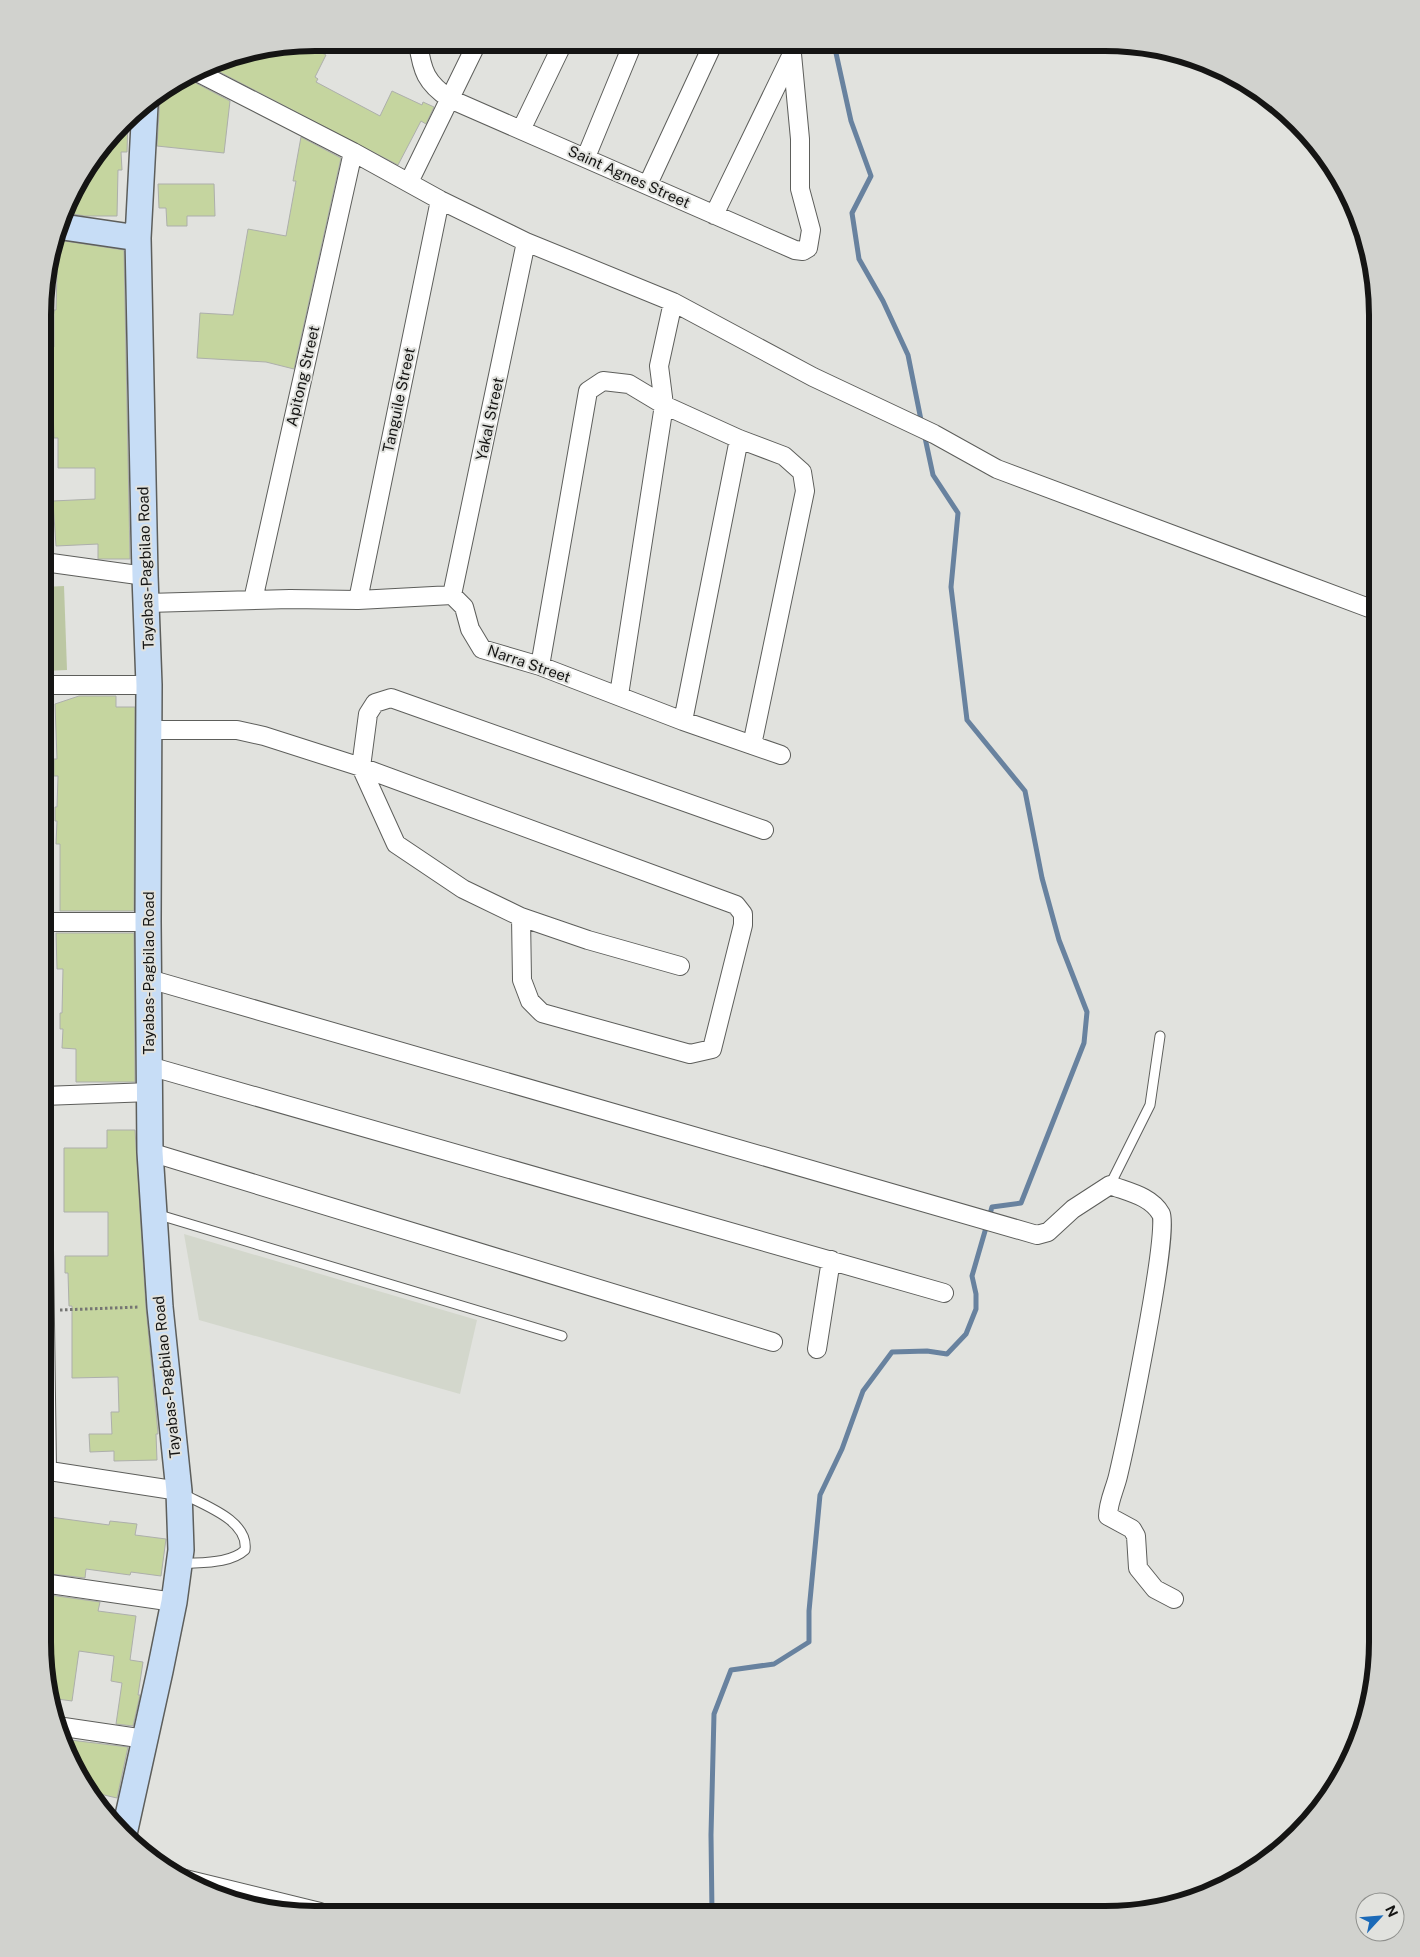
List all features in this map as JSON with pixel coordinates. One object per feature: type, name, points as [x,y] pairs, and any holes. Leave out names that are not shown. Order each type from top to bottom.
[{"type":"main road","name":"Tayabas-Pagbilao Road","points":[[126,1826],[174,1602],[181,1550],[179,1492],[160,1307],[150,1152],[148,922],[149,685],[138,238],[145,114]]},
{"type":"main road","points":[[66,228],[138,238]]},
{"type":"street","name":"Saint Agnes Street","points":[[420,51],[426,75],[435,89],[450,99],[648,184],[795,250],[803,250],[808,248],[811,230],[800,189],[800,139],[791,51]]},
{"type":"street","points":[[409,182],[473,51]]},
{"type":"street","points":[[521,130],[559,51]]},
{"type":"street","points":[[586,157],[630,51]]},
{"type":"street","points":[[648,184],[709,51]]},
{"type":"street","points":[[714,215],[790,51]]},
{"type":"street","points":[[204,75],[353,152],[440,200],[526,242],[673,302],[813,378],[934,434],[997,469],[1369,608]]},
{"type":"street","name":"Apitong Street","points":[[253,600],[353,152]]},
{"type":"street","name":"Tanguile Street","points":[[358,600],[440,200]]},
{"type":"street","name":"Yakal Street","points":[[452,595],[526,242]]},
{"type":"street","points":[[619,695],[664,405],[659,366],[673,302]]},
{"type":"street","points":[[540,666],[588,392],[602,381],[629,384],[664,405],[739,439],[784,456],[802,472],[805,491],[752,745]]},
{"type":"street","points":[[683,721],[739,439]]},
{"type":"street","points":[[51,563],[145,576]]},
{"type":"street","points":[[147,603],[358,600],[452,595]]},
{"type":"street","name":"Narra Street","points":[[452,595],[464,607],[470,629],[482,649],[540,666],[683,721],[781,755]]},
{"type":"street","points":[[51,685],[149,685]]},
{"type":"street","points":[[680,966],[588,940],[521,916],[463,889],[396,844],[361,767],[368,714],[376,703],[391,698],[764,830]]},
{"type":"street","points":[[149,730],[238,730],[264,736],[361,767],[736,905],[743,914],[743,925],[712,1049],[690,1054],[542,1013],[530,1001],[522,980],[521,916]]},
{"type":"street","points":[[51,922],[148,922]]},
{"type":"street","points":[[149,979],[1037,1235],[1048,1232],[1073,1209],[1110,1184],[1154,1202],[1162,1216],[1160,1247],[1142,1359],[1118,1478],[1108,1516],[1132,1529],[1136,1536],[1138,1568],[1155,1589],[1174,1599]]},
{"type":"street","points":[[149,1066],[944,1293]]},
{"type":"street","points":[[51,1096],[150,1092]]},
{"type":"street","points":[[150,1152],[773,1342]]},
{"type":"street","points":[[817,1349],[831,1260]]},
{"type":"street","points":[[51,1471],[179,1492]]},
{"type":"street","points":[[51,1584],[174,1602]]},
{"type":"street","points":[[65,1727],[146,1739]]},
{"type":"lane","points":[[1110,1184],[1150,1105],[1160,1036]]},
{"type":"lane","points":[[153,1213],[562,1336]]},
{"type":"lane","points":[[179,1492],[231,1520],[242,1530],[246,1541],[245,1550],[239,1555],[225,1560],[179,1564]]},
{"type":"path","points":[[51,1310],[160,1307]]},
{"type":"shaded area","points":[[184,1234],[477,1320],[460,1394],[199,1320]]},
{"type":"green space","points":[[64,586],[67,670],[51,671],[51,587]]},
{"type":"building","points":[[318,51],[326,55],[315,77],[318,79],[316,82],[380,116],[392,91],[422,105],[423,102],[434,107],[426,124],[421,121],[398,165],[216,70],[263,56]]},
{"type":"building","points":[[193,81],[230,101],[224,153],[157,146],[160,102],[168,96]]},
{"type":"building","points":[[128,128],[127,152],[121,152],[122,170],[118,170],[117,216],[85,216],[71,214],[78,198],[96,168]]},
{"type":"building","points":[[301,137],[341,158],[294,369],[266,362],[197,358],[200,313],[233,315],[248,229],[286,236],[296,181],[293,181]]},
{"type":"building","points":[[158,184],[214,184],[215,216],[187,216],[187,226],[167,226],[166,208],[159,208]]},
{"type":"building","points":[[62,241],[124,250],[130,559],[98,559],[98,544],[56,546],[53,501],[95,499],[95,468],[58,468],[58,438],[54,438],[52,379],[57,271],[55,271],[56,263]]},
{"type":"building","points":[[79,696],[116,696],[116,707],[135,707],[134,911],[60,911],[60,844],[56,844],[57,821],[55,821],[58,776],[54,776],[54,759],[57,759],[55,704]]},
{"type":"building","points":[[56,933],[134,933],[135,1082],[76,1082],[76,1049],[62,1048],[63,1029],[60,1029],[60,1013],[62,1013],[63,969],[57,969]]},
{"type":"building","points":[[107,1130],[135,1130],[146,1308],[158,1434],[156,1434],[157,1460],[114,1461],[114,1451],[90,1452],[89,1434],[112,1434],[111,1412],[119,1412],[118,1377],[72,1378],[72,1306],[69,1306],[68,1273],[65,1273],[65,1256],[108,1256],[108,1212],[64,1212],[64,1148],[107,1148]]},
{"type":"building","points":[[51,1517],[109,1525],[110,1521],[137,1524],[135,1535],[166,1539],[161,1576],[131,1572],[130,1575],[86,1569],[85,1578],[51,1574]]},
{"type":"building","points":[[51,1595],[100,1602],[98,1611],[136,1616],[130,1660],[143,1662],[138,1695],[140,1695],[133,1726],[116,1724],[122,1683],[111,1681],[114,1656],[79,1651],[72,1701],[57,1699],[56,1694],[51,1642]]},
{"type":"building","points":[[70,1740],[128,1747],[117,1798],[100,1794],[78,1759]]},
{"type":"waterway","points":[[836,51],[851,121],[871,176],[852,213],[859,259],[883,301],[908,355],[922,425]]},
{"type":"waterway","points":[[712,1906],[711,1835],[714,1714],[731,1670],[774,1664],[809,1642],[809,1611],[820,1495],[842,1449],[863,1391],[892,1352],[927,1351],[947,1354],[966,1334],[976,1309],[976,1294],[972,1276],[992,1207],[1021,1203],[1084,1043],[1087,1012],[1059,940],[1042,878],[1025,791],[967,720],[951,587],[958,513],[933,475],[924,433]]}]
